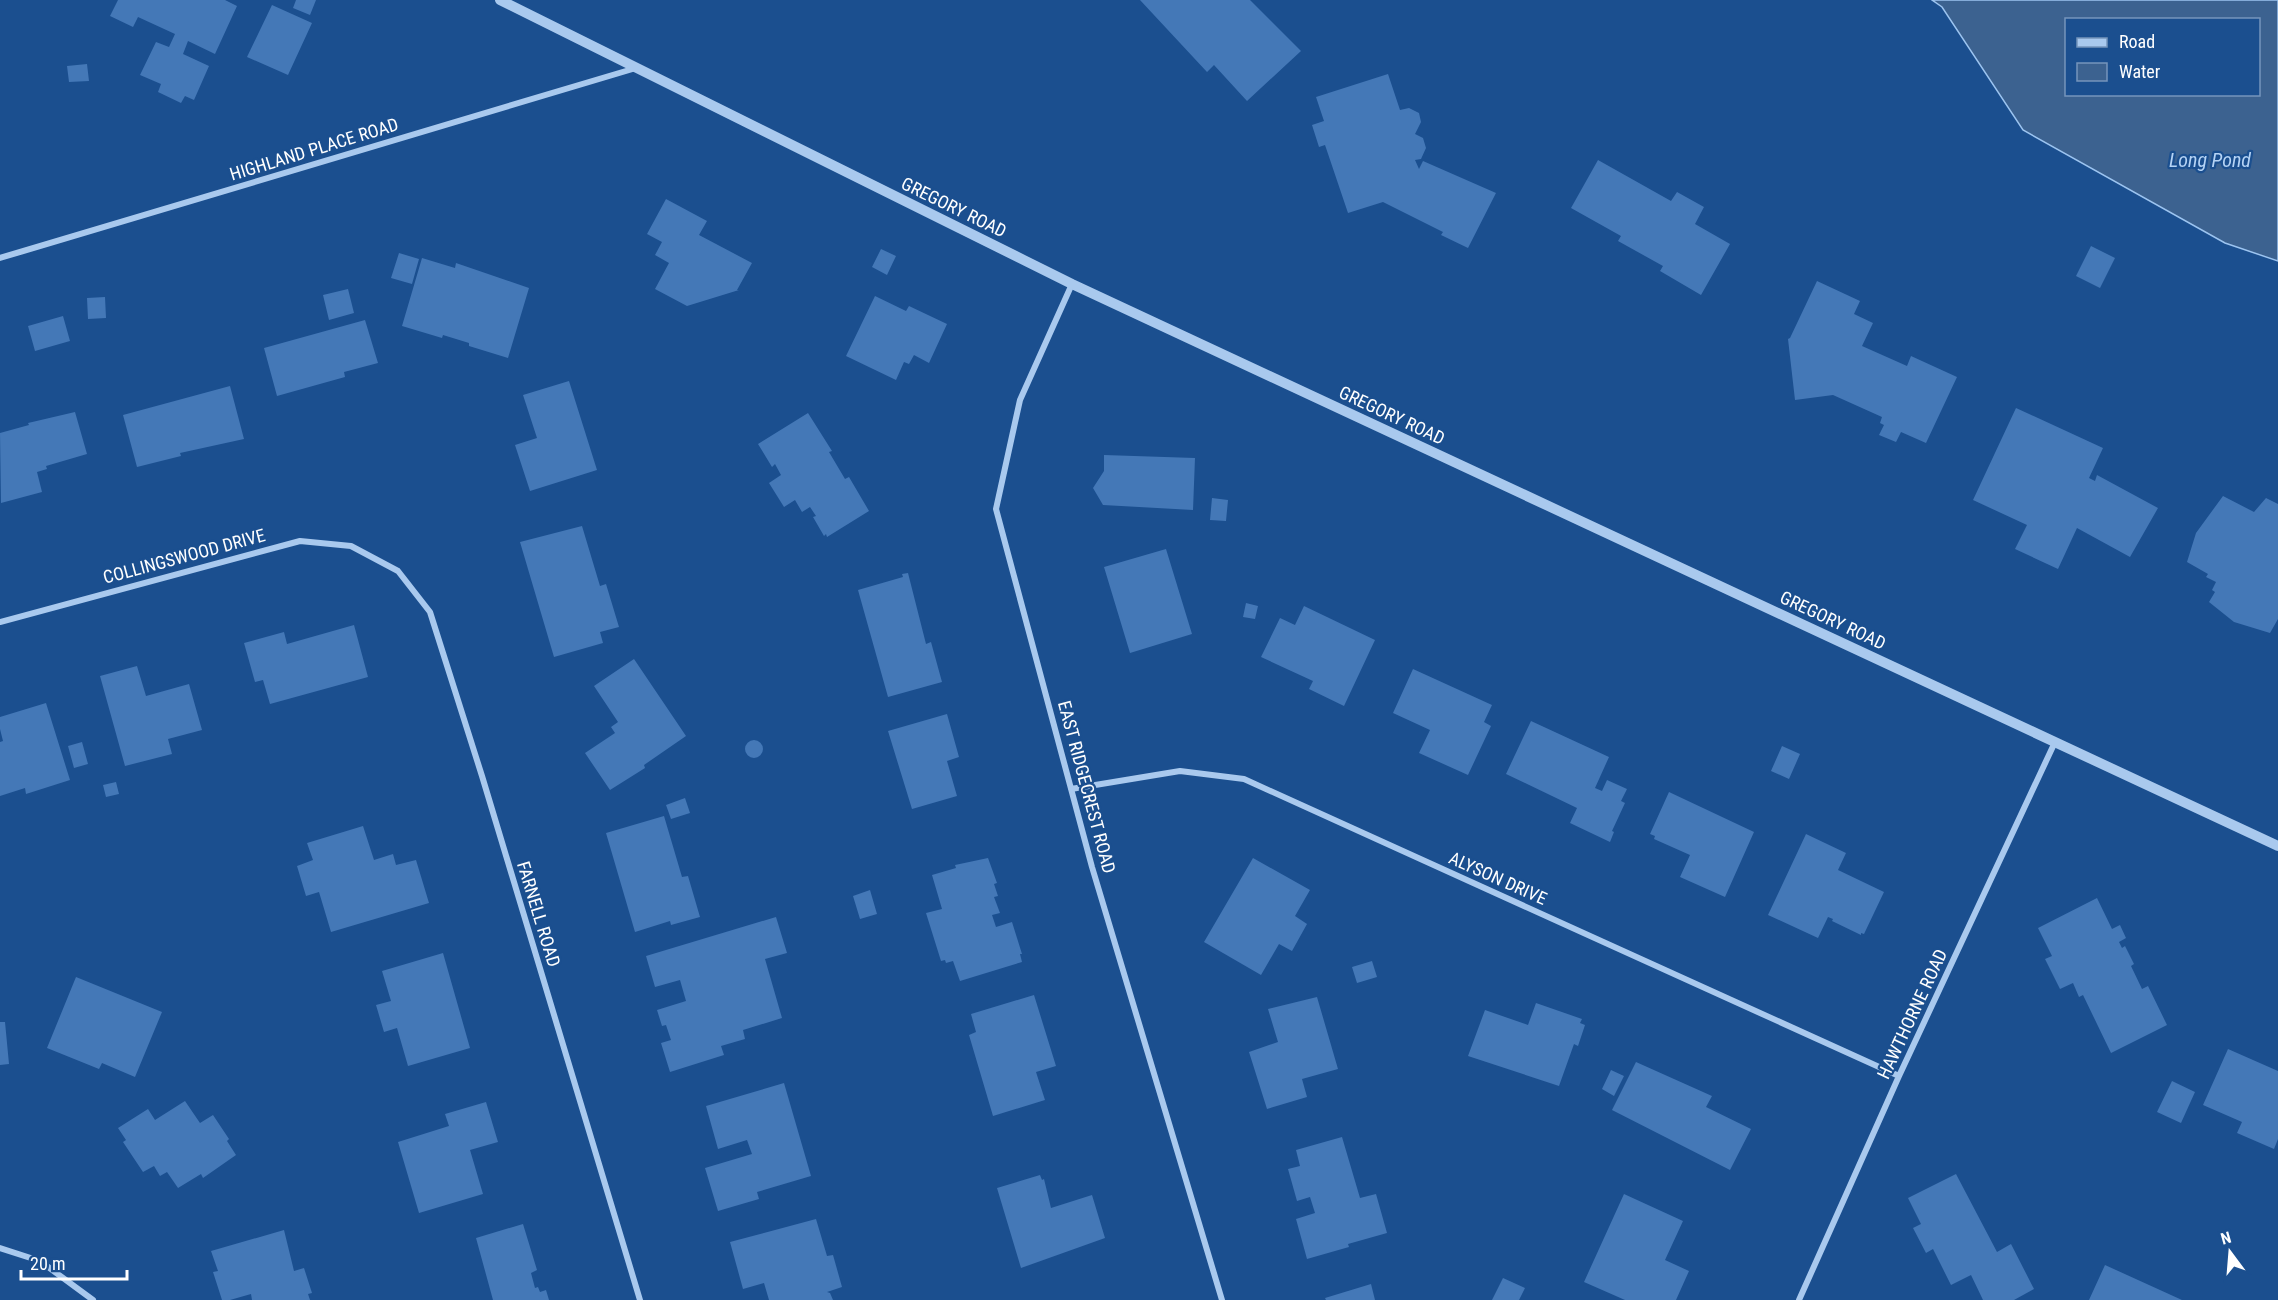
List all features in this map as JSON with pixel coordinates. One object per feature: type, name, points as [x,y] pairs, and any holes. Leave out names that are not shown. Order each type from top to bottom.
[{"type":"street","name":"GREGORY ROAD","points":[[500,0],[1072,284],[2278,846]]},
{"type":"street","name":"HIGHLAND PLACE ROAD","points":[[0,258],[636,68]]},
{"type":"street","name":"EAST RIDGECREST ROAD","points":[[1072,284],[1020,400],[996,509],[1092,867],[1222,1300]]},
{"type":"street","name":"COLLINGSWOOD DRIVE","points":[[0,621],[300,541],[351,546],[375,559]]},
{"type":"street","name":"FARNELL ROAD","points":[[375,559],[398,571],[430,612],[640,1300]]},
{"type":"street","name":"HAWTHORNE ROAD","points":[[1799,1300],[1899,1076],[2056,742]]},
{"type":"street","name":"ALYSON DRIVE","points":[[1071,789],[1180,771],[1244,779],[1899,1076]]},
{"type":"street","points":[[0,1248],[40,1261],[93,1300]]},
{"type":"water","name":"Long Pond","points":[[1932,0],[2278,0],[2278,261],[2225,243],[2023,130],[1942,7]]},
{"type":"building","points":[[118,0],[225,0],[237,6],[215,54],[188,41],[183,54],[209,66],[194,100],[185,96],[181,103],[158,92],[161,84],[140,75],[156,42],[169,47],[175,34],[138,17],[133,27],[110,16]]},
{"type":"building","points":[[296,0],[316,0],[310,15],[293,8]]},
{"type":"building","points":[[1140,0],[1250,0],[1301,51],[1247,101],[1214,65],[1207,72]]},
{"type":"building","points":[[272,5],[312,23],[288,75],[247,57]]},
{"type":"building","points":[[87,64],[89,81],[69,82],[67,66]]},
{"type":"building","points":[[1388,74],[1400,110],[1409,108],[1419,113],[1421,122],[1415,134],[1423,138],[1426,148],[1421,159],[1415,160],[1419,169],[1423,161],[1496,193],[1468,248],[1441,235],[1443,232],[1383,202],[1348,213],[1325,145],[1319,147],[1312,125],[1324,121],[1316,97]]},
{"type":"building","points":[[1598,160],[1671,201],[1677,192],[1704,207],[1695,224],[1730,244],[1701,295],[1660,271],[1663,266],[1618,241],[1621,236],[1571,208]]},
{"type":"building","points":[[666,199],[707,221],[699,235],[752,263],[737,290],[739,290],[687,306],[655,289],[669,263],[655,255],[662,242],[647,234]]},
{"type":"building","points":[[2091,246],[2115,258],[2100,288],[2076,276]]},
{"type":"building","points":[[881,249],[896,256],[887,275],[872,267]]},
{"type":"building","points":[[399,253],[419,259],[412,284],[391,278]]},
{"type":"building","points":[[422,258],[455,268],[456,263],[529,288],[508,358],[443,335],[442,338],[402,326]]},
{"type":"building","points":[[1817,281],[1860,301],[1854,314],[1873,323],[1862,346],[1907,366],[1911,356],[1957,377],[1926,443],[1901,432],[1896,442],[1879,435],[1884,425],[1880,423],[1882,417],[1833,395],[1795,400],[1788,339]]},
{"type":"building","points":[[348,289],[354,313],[329,320],[323,295]]},
{"type":"building","points":[[875,296],[906,311],[909,306],[947,324],[929,363],[914,355],[909,364],[904,362],[896,380],[846,356]]},
{"type":"building","points":[[105,297],[106,318],[88,319],[87,298]]},
{"type":"building","points":[[63,316],[70,341],[35,351],[28,326]]},
{"type":"building","points":[[365,320],[378,363],[344,372],[345,377],[277,396],[264,348]]},
{"type":"building","points":[[569,381],[597,470],[530,491],[515,445],[537,438],[523,395]]},
{"type":"building","points":[[230,386],[244,439],[180,453],[181,456],[137,467],[123,415]]},
{"type":"building","points":[[2016,408],[2103,448],[2089,478],[2095,481],[2097,475],[2158,508],[2130,557],[2077,528],[2058,569],[2015,549],[2027,525],[1973,500]]},
{"type":"building","points":[[75,412],[87,454],[46,466],[47,469],[37,472],[42,492],[1,503],[0,433],[29,425],[28,423]]},
{"type":"building","points":[[808,413],[832,451],[829,452],[845,479],[849,477],[869,511],[827,537],[826,534],[824,536],[813,517],[816,516],[810,507],[802,512],[795,500],[784,507],[769,483],[781,475],[775,464],[772,467],[758,444]]},
{"type":"building","points":[[1104,455],[1195,458],[1193,510],[1103,505],[1093,488],[1104,471]]},
{"type":"building","points":[[2223,496],[2254,512],[2266,498],[2278,504],[2278,619],[2270,633],[2234,622],[2209,602],[2215,592],[2212,590],[2216,582],[2206,577],[2208,574],[2187,562],[2196,533]]},
{"type":"building","points":[[1212,498],[1228,500],[1226,521],[1210,520]]},
{"type":"building","points":[[582,526],[600,586],[606,584],[619,627],[600,632],[603,643],[554,657],[520,542]]},
{"type":"building","points":[[1166,549],[1192,634],[1130,653],[1104,567]]},
{"type":"building","points":[[908,573],[926,644],[931,642],[942,682],[888,697],[858,590],[903,577],[902,574]]},
{"type":"building","points":[[1246,603],[1258,606],[1255,619],[1243,617]]},
{"type":"building","points":[[1304,606],[1375,640],[1344,706],[1309,689],[1313,681],[1261,657],[1280,618],[1295,625]]},
{"type":"building","points":[[354,625],[368,677],[270,704],[263,680],[255,682],[244,643],[284,632],[287,644]]},
{"type":"building","points":[[634,659],[686,736],[644,765],[645,768],[610,790],[585,753],[615,733],[611,727],[618,722],[594,686]]},
{"type":"building","points":[[137,666],[146,696],[189,684],[202,730],[168,739],[172,754],[125,766],[100,676]]},
{"type":"building","points":[[1413,669],[1492,705],[1484,722],[1491,726],[1468,775],[1419,753],[1430,730],[1393,713]]},
{"type":"building","points":[[46,703],[70,780],[26,794],[25,788],[0,796],[0,742],[3,741],[0,717]]},
{"type":"building","points":[[947,714],[959,757],[947,761],[957,796],[912,809],[888,731]]},
{"type":"building","points":[[1531,721],[1609,757],[1595,788],[1602,791],[1607,780],[1627,789],[1621,801],[1625,803],[1612,831],[1614,832],[1610,842],[1570,823],[1577,808],[1506,774]]},
{"type":"building","points":[[754,740],[760,743],[763,749],[760,755],[754,758],[748,755],[745,749],[748,743]]},
{"type":"building","points":[[82,742],[88,764],[74,768],[68,746]]},
{"type":"building","points":[[1782,746],[1800,754],[1789,779],[1771,771]]},
{"type":"building","points":[[116,782],[119,794],[106,797],[103,785]]},
{"type":"building","points":[[1669,792],[1754,832],[1725,897],[1680,877],[1690,855],[1654,839],[1655,836],[1650,834]]},
{"type":"building","points":[[685,798],[690,813],[671,819],[666,805]]},
{"type":"building","points":[[664,816],[682,877],[688,876],[700,917],[671,925],[670,921],[635,932],[606,833]]},
{"type":"building","points":[[363,826],[374,860],[393,854],[396,865],[416,860],[429,903],[331,932],[319,892],[306,896],[297,866],[313,860],[307,843]]},
{"type":"building","points":[[1806,834],[1846,853],[1838,870],[1884,892],[1864,934],[1861,933],[1861,935],[1828,917],[1818,938],[1768,915]]},
{"type":"building","points":[[988,858],[997,883],[994,884],[998,896],[994,897],[1000,913],[992,915],[996,927],[1012,922],[1022,954],[1020,954],[1022,962],[960,981],[953,961],[946,963],[945,960],[941,961],[926,913],[942,909],[932,875],[956,868],[955,865]]},
{"type":"building","points":[[1253,858],[1310,890],[1295,916],[1307,924],[1292,951],[1279,944],[1261,975],[1204,942]]},
{"type":"building","points":[[870,890],[877,914],[860,919],[853,896]]},
{"type":"building","points":[[2097,898],[2112,929],[2120,925],[2126,938],[2119,942],[2122,948],[2125,946],[2134,964],[2131,966],[2142,989],[2148,986],[2167,1025],[2111,1053],[2083,995],[2079,997],[2073,983],[2060,989],[2045,959],[2052,956],[2038,928]]},
{"type":"building","points":[[776,917],[787,953],[765,959],[782,1018],[743,1030],[745,1039],[721,1046],[724,1055],[670,1072],[661,1043],[671,1040],[666,1025],[662,1026],[657,1010],[686,1001],[680,980],[655,987],[646,956]]},
{"type":"building","points":[[443,953],[470,1048],[408,1066],[397,1028],[384,1032],[376,1005],[391,1001],[382,971]]},
{"type":"building","points":[[1372,961],[1377,977],[1357,983],[1352,967]]},
{"type":"building","points":[[76,977],[162,1012],[135,1077],[102,1063],[99,1069],[47,1048]]},
{"type":"building","points":[[1034,995],[1056,1066],[1036,1072],[1045,1100],[993,1116],[969,1035],[976,1032],[971,1014]]},
{"type":"building","points":[[1317,997],[1338,1069],[1302,1079],[1307,1097],[1267,1109],[1249,1052],[1278,1042],[1268,1009]]},
{"type":"building","points":[[1536,1003],[1582,1019],[1580,1023],[1585,1025],[1578,1046],[1574,1044],[1559,1086],[1468,1056],[1485,1010],[1528,1025]]},
{"type":"building","points":[[0,1022],[5,1022],[9,1064],[0,1065]]},
{"type":"building","points":[[2228,1049],[2278,1071],[2278,1139],[2274,1149],[2237,1133],[2242,1122],[2203,1105]]},
{"type":"building","points":[[1636,1062],[1712,1096],[1706,1107],[1751,1129],[1730,1170],[1612,1110]]},
{"type":"building","points":[[1611,1070],[1624,1076],[1614,1096],[1602,1089]]},
{"type":"building","points":[[2172,1081],[2195,1092],[2181,1123],[2157,1112]]},
{"type":"building","points":[[784,1083],[811,1176],[757,1192],[759,1199],[718,1211],[705,1168],[752,1154],[747,1140],[718,1149],[706,1106]]},
{"type":"building","points":[[185,1101],[200,1123],[213,1115],[229,1139],[227,1141],[236,1155],[203,1178],[201,1174],[178,1188],[167,1172],[160,1176],[154,1166],[143,1172],[123,1142],[126,1140],[118,1128],[148,1109],[155,1120]]},
{"type":"building","points":[[486,1102],[498,1142],[470,1150],[483,1194],[419,1213],[398,1142],[449,1126],[445,1114]]},
{"type":"building","points":[[1342,1137],[1360,1198],[1376,1194],[1387,1233],[1307,1259],[1296,1219],[1315,1213],[1310,1197],[1297,1201],[1288,1169],[1300,1166],[1296,1150]]},
{"type":"building","points":[[1956,1174],[1997,1252],[2011,1244],[2034,1289],[2014,1300],[1983,1300],[1971,1275],[1951,1285],[1933,1249],[1926,1253],[1913,1228],[1921,1224],[1908,1198]]},
{"type":"building","points":[[1040,1175],[1042,1180],[1044,1179],[1051,1208],[1092,1195],[1105,1238],[1021,1268],[997,1188]]},
{"type":"building","points":[[1624,1194],[1683,1221],[1665,1260],[1689,1271],[1676,1300],[1625,1300],[1584,1282]]},
{"type":"building","points":[[816,1219],[827,1256],[833,1255],[842,1287],[827,1292],[833,1300],[769,1300],[764,1283],[743,1289],[730,1242]]},
{"type":"building","points":[[523,1224],[537,1270],[531,1273],[535,1288],[538,1287],[540,1292],[546,1290],[549,1300],[493,1300],[476,1238]]},
{"type":"building","points":[[284,1230],[294,1271],[304,1268],[312,1293],[308,1294],[310,1300],[252,1300],[251,1294],[222,1300],[213,1272],[218,1271],[211,1251]]},
{"type":"building","points":[[2105,1265],[2182,1300],[2089,1300]]},
{"type":"building","points":[[1503,1278],[1525,1288],[1519,1300],[1492,1300]]},
{"type":"building","points":[[1371,1284],[1375,1300],[1326,1300],[1325,1298]]}]
